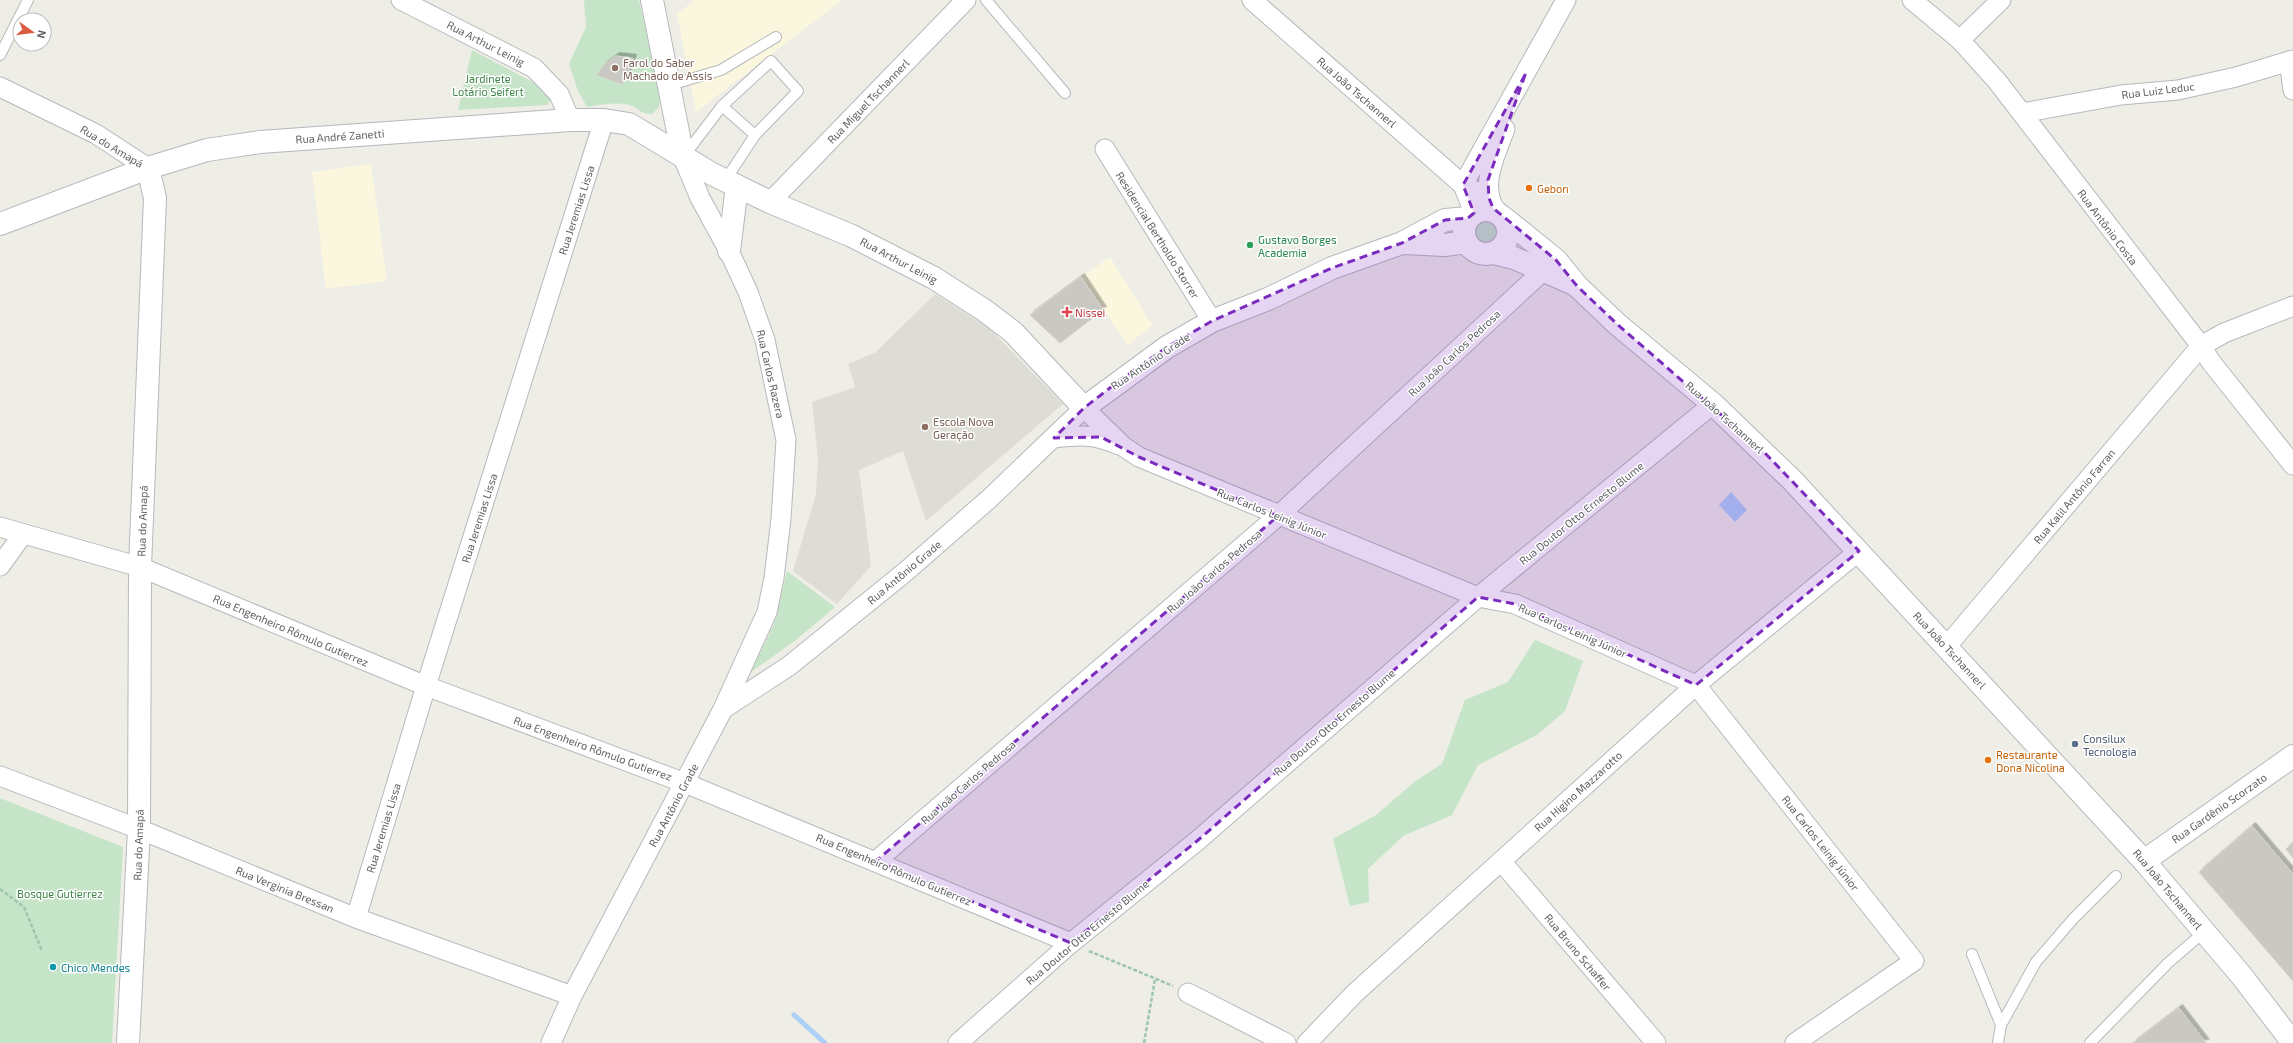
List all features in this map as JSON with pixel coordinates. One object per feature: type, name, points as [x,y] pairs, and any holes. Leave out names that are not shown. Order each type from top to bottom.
[{"type":"main road","name":"Rua Carlos Razera","points":[[652,0],[683,157]]},
{"type":"main road","name":"Rua André Zanetti","points":[[0,224],[148,168],[207,150],[260,142],[570,120],[604,120],[629,124],[683,157]]},
{"type":"main road","name":"Rua Arthur Leinig","points":[[683,157],[731,184],[852,236],[934,278],[984,310],[1013,332],[1084,408]]},
{"type":"main road","name":"Rua do Amapá","points":[[128,1043],[139,829],[140,567],[155,198],[148,168]]},
{"type":"main road","points":[[729,251],[731,184]]},
{"type":"main road","points":[[1486,212],[1508,234],[1506,242],[1494,253],[1486,254],[1478,253],[1466,242],[1464,234],[1486,212]]},
{"type":"main road","name":"Rua Antônio Grade","points":[[1084,408],[1167,347],[1212,321],[1268,299],[1332,268],[1402,243],[1445,220],[1486,212]]},
{"type":"main road","name":"Rua João Tschannerl","points":[[1486,212],[1556,260],[1577,286],[1617,324],[1713,404],[1793,481],[2144,861],[2204,932],[2293,1043]]},
{"type":"main road","name":"Rua Antônio Grade","points":[[1402,243],[1444,245],[1466,242]]},
{"type":"main road","name":"Rua João Tschannerl","points":[[1494,253],[1514,258],[1577,286]]},
{"type":"main road","name":"Rua Gardênio Scorzato","points":[[2144,861],[2293,756]]},
{"type":"street","name":"Rua Arthur Leinig","points":[[401,0],[534,68],[559,94],[570,120]]},
{"type":"street","name":"Rua Miguel Tschannerl","points":[[770,202],[966,0]]},
{"type":"street","name":"Rua João Tschannerl","points":[[1252,0],[1463,185],[1486,212]]},
{"type":"street","points":[[1463,185],[1566,0]]},
{"type":"street","name":"Rua Antônio Costa","points":[[1912,0],[1960,40],[2022,113],[2201,346],[2211,362],[2293,465]]},
{"type":"street","points":[[1960,40],[2001,0]]},
{"type":"street","points":[[2291,61],[2293,90]]},
{"type":"street","name":"Rua Luiz Leduc","points":[[2022,113],[2121,94],[2178,90],[2236,77],[2291,61]]},
{"type":"street","points":[[1486,212],[1488,180],[1525,75]]},
{"type":"street","name":"Rua do Amapá","points":[[0,88],[96,134],[148,168]]},
{"type":"street","name":"Rua Jeremias Lissa","points":[[356,918],[426,686],[604,120]]},
{"type":"street","name":"Residencial Bertholdo Storrer","points":[[1105,149],[1212,321]]},
{"type":"street","name":"Rua Carlos Razera","points":[[683,157],[700,198],[729,251],[748,292],[765,340],[786,440],[781,519],[767,612],[723,710]]},
{"type":"street","name":"Rua João Carlos Pedrosa","points":[[876,861],[1278,516],[1543,271]]},
{"type":"street","points":[[2201,346],[2224,333],[2293,306]]},
{"type":"street","name":"Rua Kalil Antônio Farran","points":[[1947,646],[2201,346]]},
{"type":"street","name":"Rua Doutor Otto Ernesto Blume","points":[[958,1043],[1071,944],[1196,841],[1478,597],[1713,404]]},
{"type":"street","name":"Rua Antônio Grade","points":[[550,1043],[572,996],[723,710],[789,666],[839,627],[989,499],[1084,408]]},
{"type":"street","name":"Rua Carlos Leinig Júnior","points":[[1084,408],[1124,447]]},
{"type":"street","name":"Rua Carlos Leinig Júnior","points":[[1054,438],[1089,435],[1101,437],[1124,447],[1139,457],[1278,516],[1478,597],[1515,604],[1696,684],[1914,961],[1794,1043]]},
{"type":"street","name":"Rua Engenheiro Rômulo Gutierrez","points":[[0,527],[140,567],[426,686],[685,783],[876,861],[1071,944]]},
{"type":"street","points":[[0,566],[23,534]]},
{"type":"street","name":"Rua Higino Mazzarotto","points":[[1307,1043],[1355,993],[1696,684],[1859,551]]},
{"type":"street","name":"Rua Verginia Bressan","points":[[0,776],[139,829],[356,918],[572,996]]},
{"type":"street","name":"Rua Bruno Schaffer","points":[[1501,861],[1656,1043]]},
{"type":"street","points":[[1188,992],[1286,1043]]},
{"type":"lane","points":[[0,55],[28,0]]},
{"type":"lane","points":[[986,0],[1065,93]]},
{"type":"lane","points":[[670,85],[721,70],[776,37]]},
{"type":"lane","points":[[683,157],[722,106],[771,61],[798,91],[755,135],[731,184]]},
{"type":"lane","points":[[722,106],[755,135]]},
{"type":"lane","points":[[1998,1043],[2001,1025],[2036,962],[2073,919],[2116,876]]},
{"type":"lane","points":[[2090,1043],[2168,963],[2204,932]]},
{"type":"lane","points":[[1972,954],[2001,1025]]},
{"type":"path","points":[[0,890],[24,907],[42,952]]},
{"type":"path","points":[[1071,944],[1188,992]]},
{"type":"path","points":[[1144,1043],[1155,979]]},
{"type":"highlighted area","points":[[1525,75],[1488,180],[1489,198],[1493,208],[1556,260],[1577,286],[1617,324],[1765,453],[1859,551],[1696,685],[1515,604],[1478,597],[1197,841],[1071,943],[876,861],[1278,516],[1139,457],[1101,437],[1054,438],[1084,408],[1119,381],[1167,347],[1212,321],[1332,268],[1402,243],[1445,220],[1468,218],[1474,213],[1463,185]]},
{"type":"shaded area","points":[[695,0],[842,0],[696,112],[677,14]]},
{"type":"shaded area","points":[[371,164],[387,281],[326,289],[312,172]]},
{"type":"shaded area","points":[[1110,257],[1152,325],[1128,345],[1081,277]]},
{"type":"shaded area","name":"Escola Nova Geração","points":[[935,294],[989,328],[1063,404],[926,521],[903,451],[859,470],[871,566],[837,604],[793,571],[816,494],[818,459],[812,402],[855,387],[848,364],[876,352]]},
{"type":"green space","points":[[584,0],[639,0],[661,97],[659,107],[652,114],[644,113],[635,107],[621,104],[587,107],[578,91],[569,64],[586,27]]},
{"type":"green space","name":"Jardinete Lotário Seifert","points":[[472,50],[546,89],[552,98],[547,105],[458,110]]},
{"type":"green space","points":[[1486,221],[1494,224],[1497,232],[1494,240],[1486,243],[1478,240],[1475,232],[1478,224]]},
{"type":"green space","points":[[787,571],[835,607],[796,640],[751,672],[774,624]]},
{"type":"green space","points":[[1535,640],[1583,661],[1565,711],[1537,735],[1478,765],[1452,815],[1403,836],[1368,869],[1369,902],[1350,906],[1333,839],[1376,815],[1417,780],[1442,764],[1465,700],[1508,682]]},
{"type":"green space","name":"Bosque Gutierrez","points":[[0,798],[123,847],[112,1043],[0,1043]]},
{"type":"water","points":[[1731,492],[1747,510],[1735,522],[1719,505]]},
{"type":"building","name":"Farol do Saber Machado de Assis","points":[[616,56],[633,58],[625,80],[622,84],[597,75],[604,65]]},
{"type":"building","name":"Nissei","points":[[1081,277],[1103,310],[1060,343],[1030,315]]},
{"type":"building","points":[[2252,826],[2293,874],[2293,981],[2199,872]]},
{"type":"building","points":[[2293,843],[2293,858],[2286,849]]},
{"type":"building","points":[[2179,1008],[2206,1043],[2133,1043]]},
{"type":"waterway","points":[[794,1015],[825,1043]]},
{"type":"place","name":"Farol do Saber Machado de Assis","points":[[615,68]]},
{"type":"place","name":"Gebon","points":[[1529,188]]},
{"type":"place","name":"Gustavo Borges Academia","points":[[1250,245]]},
{"type":"place","name":"Nissei","points":[[1067,312]]},
{"type":"place","name":"Escola Nova Geração","points":[[925,427]]},
{"type":"place","name":"Consilux Tecnologia","points":[[2075,744]]},
{"type":"place","name":"Restaurante Dona Nicolina","points":[[1988,760]]},
{"type":"place","name":"Chico Mendes","points":[[53,967]]}]
